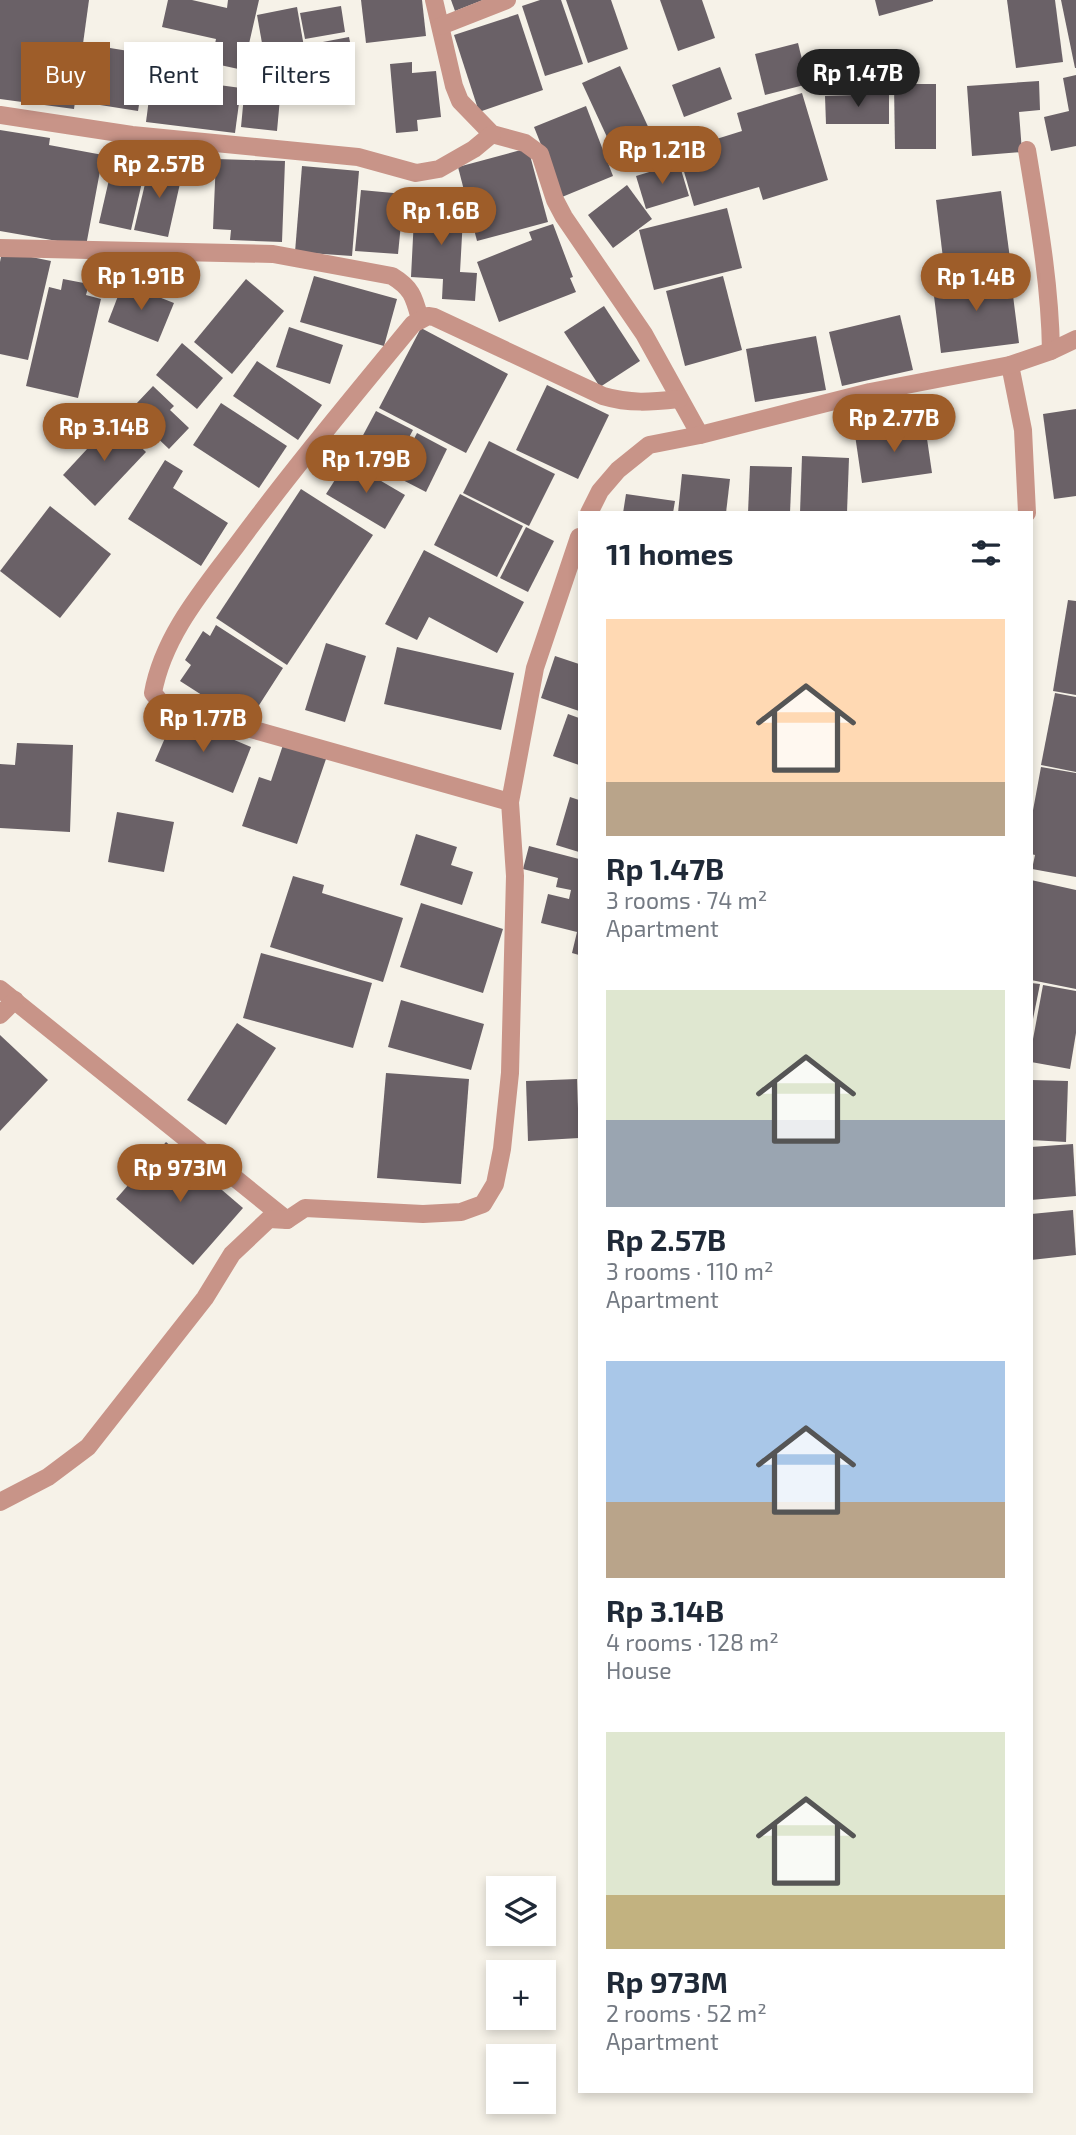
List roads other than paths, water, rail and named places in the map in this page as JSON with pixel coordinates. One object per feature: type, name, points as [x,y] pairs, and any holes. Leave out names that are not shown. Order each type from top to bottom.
[{"type":"street","points":[[434,0],[460,101],[492,134],[525,143],[540,154],[555,201],[564,217],[644,334],[700,435]]},
{"type":"street","points":[[442,26],[507,0]]},
{"type":"street","points":[[0,115],[132,135],[358,157],[416,173],[439,169],[474,149],[492,134]]},
{"type":"street","points":[[1027,150],[1050,308],[1051,351]]},
{"type":"street","points":[[0,248],[273,254],[392,276],[406,284],[415,299],[420,319]]},
{"type":"street","points":[[510,802],[162,704],[152,693],[166,646],[275,493],[413,324],[420,319],[434,317],[603,396],[624,402],[644,403],[679,398]]},
{"type":"street","points":[[590,511],[600,491],[635,454],[649,445],[700,435],[870,392],[1010,365],[1051,351],[1076,338]]},
{"type":"street","points":[[1010,365],[1023,430],[1027,511]]},
{"type":"street","points":[[0,1502],[48,1477],[88,1447],[205,1297],[232,1254],[269,1219],[287,1220],[305,1208],[423,1214],[461,1212],[482,1204],[495,1184],[502,1149],[510,1073],[515,876],[510,802],[535,668],[578,540]]},
{"type":"street","points":[[0,989],[287,1220]]},
{"type":"street","points":[[0,1015],[15,1000]]}]
